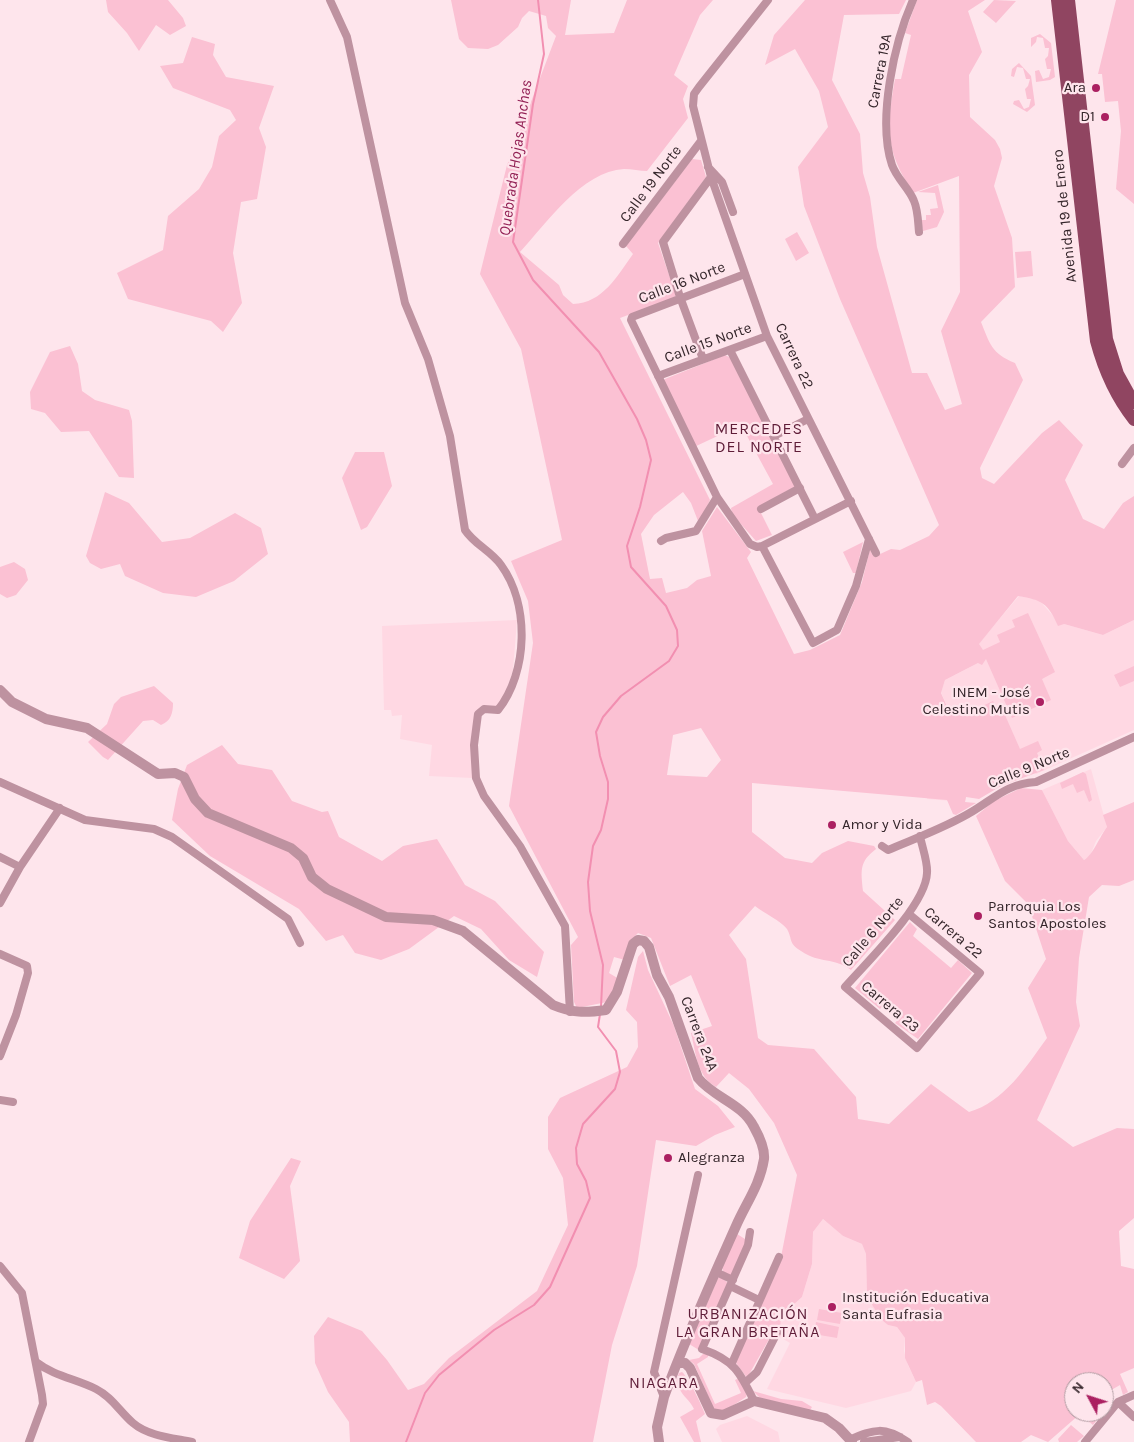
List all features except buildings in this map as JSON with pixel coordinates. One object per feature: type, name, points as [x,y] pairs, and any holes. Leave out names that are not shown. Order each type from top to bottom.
[{"type":"main road","name":"Avenida 19 de Enero","points":[[1057,0],[1096,341],[1108,379],[1119,400],[1134,420]]},
{"type":"main road","name":"Avenida 19 de Enero","points":[[1068,0],[1107,339],[1118,374],[1134,403]]},
{"type":"street","points":[[0,690],[12,702],[46,719],[87,728],[158,774],[175,773],[184,777],[196,799],[208,813],[291,848],[304,858],[312,877],[327,890],[386,917],[433,920],[463,931],[553,1005],[570,1012],[565,926],[520,846],[484,796],[476,778],[475,738],[478,714],[484,709],[498,710],[505,701],[516,677],[521,618],[516,597],[502,566],[470,538],[465,530],[444,413],[428,359],[405,303],[347,37],[330,0]]},
{"type":"street","points":[[703,359],[663,245],[664,239],[711,177],[701,141],[693,100],[699,87],[768,0]]},
{"type":"street","name":"Carrera 19A","points":[[913,0],[903,21],[885,110],[885,129],[893,167],[915,203],[919,232]]},
{"type":"street","name":"Calle 19 Norte","points":[[623,244],[701,141]]},
{"type":"street","points":[[708,167],[722,182],[733,212]]},
{"type":"street","name":"Carrera 22","points":[[711,177],[768,336],[876,553]]},
{"type":"street","name":"Calle 16 Norte","points":[[658,376],[631,320],[632,317],[680,297],[745,274]]},
{"type":"street","name":"Calle 15 Norte","points":[[658,376],[768,336]]},
{"type":"street","points":[[730,350],[815,519]]},
{"type":"street","points":[[658,376],[717,497],[750,544],[757,547],[762,546],[851,501]]},
{"type":"street","points":[[774,436],[808,419]]},
{"type":"street","points":[[1122,464],[1134,448]]},
{"type":"street","points":[[761,508],[800,488]]},
{"type":"street","points":[[661,541],[666,538],[696,532],[717,497]]},
{"type":"street","points":[[762,546],[813,644],[834,634],[840,624],[856,586],[869,539]]},
{"type":"street","name":"Calle 9 Norte","points":[[882,846],[888,850],[973,811],[997,793],[1020,783],[1036,782],[1134,738]]},
{"type":"street","points":[[0,782],[20,793],[85,820],[154,829],[172,837],[288,919],[300,944]]},
{"type":"street","points":[[0,903],[20,867],[60,808]]},
{"type":"street","name":"Calle 6 Norte","points":[[845,987],[909,914],[925,887],[928,873],[920,836]]},
{"type":"street","points":[[0,857],[20,867]]},
{"type":"street","name":"Carrera 22","points":[[909,914],[980,972],[917,1048]]},
{"type":"street","name":"Carrera 24A","points":[[570,1012],[582,1014],[606,1010],[617,992],[632,944],[638,940],[644,941],[649,947],[657,975],[669,997],[679,1022],[698,1078],[711,1090],[740,1108],[754,1125],[764,1158],[758,1182],[716,1272],[664,1397],[657,1427],[659,1442]]},
{"type":"street","points":[[0,954],[27,966],[28,973],[16,1016],[0,1056]]},
{"type":"street","name":"Carrera 23","points":[[845,987],[917,1048]]},
{"type":"street","points":[[0,1100],[13,1102]]},
{"type":"street","points":[[664,1397],[654,1372],[698,1174]]},
{"type":"street","points":[[750,1232],[748,1245],[702,1349],[717,1354],[732,1364],[745,1382],[754,1401]]},
{"type":"street","points":[[732,1364],[779,1256]]},
{"type":"street","points":[[0,1266],[22,1293],[43,1404],[29,1442]]},
{"type":"street","points":[[716,1272],[759,1300]]},
{"type":"street","points":[[745,1382],[757,1372],[778,1331]]},
{"type":"street","points":[[36,1362],[54,1373],[96,1389],[116,1404],[134,1424],[147,1432],[192,1442]]},
{"type":"street","points":[[677,1363],[685,1363],[690,1368],[711,1413],[723,1415],[754,1401],[825,1418],[833,1423],[851,1441],[867,1432],[885,1430],[900,1436],[908,1442]]},
{"type":"street","points":[[1085,1442],[1118,1402],[1134,1396]]},
{"type":"street","points":[[1118,1402],[1134,1417]]},
{"type":"street","points":[[864,1442],[900,1436]]},
{"type":"shaded area","points":[[106,0],[168,0],[183,18],[186,26],[170,35],[156,25],[139,51],[127,33],[108,12]]},
{"type":"shaded area","points":[[451,0],[571,0],[565,35],[614,33],[627,0],[713,0],[700,15],[674,75],[688,86],[683,99],[688,118],[647,171],[624,169],[609,172],[594,179],[566,201],[520,252],[559,285],[563,295],[573,304],[593,299],[608,287],[621,271],[633,254],[626,246],[692,159],[701,160],[706,177],[658,243],[676,295],[674,298],[620,318],[710,500],[700,521],[698,521],[691,503],[683,492],[654,515],[641,534],[650,579],[662,578],[666,593],[687,588],[697,580],[711,576],[702,531],[717,507],[751,552],[747,558],[794,654],[810,650],[840,635],[862,582],[870,549],[872,554],[878,555],[891,549],[900,550],[929,536],[939,525],[840,299],[804,206],[798,167],[828,127],[819,91],[795,49],[765,65],[774,35],[805,0],[906,0],[899,14],[844,15],[832,80],[860,134],[863,173],[870,197],[877,247],[912,373],[927,373],[945,410],[962,404],[941,331],[960,292],[959,176],[913,193],[897,164],[893,151],[889,125],[890,112],[895,79],[901,79],[911,35],[905,33],[917,0],[985,0],[968,11],[982,52],[969,75],[970,117],[995,140],[1000,149],[1002,158],[994,186],[1012,238],[1015,287],[981,322],[992,347],[1015,363],[1023,380],[980,468],[982,478],[994,484],[1042,433],[1059,420],[1083,445],[1065,480],[1083,519],[1104,529],[1123,503],[1134,496],[1134,620],[1103,635],[1064,624],[1058,626],[1051,612],[1039,601],[1018,596],[979,644],[983,650],[1000,642],[997,635],[1015,627],[1012,620],[1028,613],[1055,672],[1042,679],[1051,700],[1012,718],[986,659],[982,665],[978,663],[945,680],[941,693],[949,711],[961,716],[993,701],[997,708],[1001,706],[1020,749],[1038,741],[1042,750],[1037,753],[1044,770],[1001,786],[979,799],[966,797],[965,802],[976,803],[956,815],[953,814],[947,800],[752,783],[752,832],[785,858],[812,863],[822,853],[848,841],[874,846],[876,849],[870,854],[862,867],[863,891],[895,920],[851,970],[839,963],[814,958],[801,951],[792,943],[789,933],[784,926],[755,906],[729,935],[746,959],[758,1038],[768,1045],[814,1049],[856,1097],[858,1119],[889,1124],[931,1084],[969,1112],[982,1107],[1004,1092],[1022,1072],[1047,1038],[1028,988],[1046,959],[1028,904],[1005,881],[976,816],[994,801],[1021,788],[1042,790],[1068,841],[1084,860],[1093,850],[1107,827],[1103,815],[1134,802],[1134,880],[1119,886],[1102,885],[1089,897],[1079,958],[1076,1002],[1080,1026],[1037,1120],[1073,1147],[1117,1128],[1134,1129],[1134,1218],[1119,1231],[1121,1266],[1134,1269],[1134,1368],[1120,1374],[1128,1392],[1123,1395],[1120,1385],[1114,1388],[1114,1372],[1064,1372],[1064,1422],[1071,1422],[1048,1442],[1031,1435],[1021,1442],[976,1442],[941,1406],[935,1402],[927,1405],[922,1380],[916,1382],[905,1358],[905,1338],[897,1327],[888,1325],[882,1320],[867,1297],[866,1254],[862,1244],[843,1236],[823,1219],[813,1232],[812,1264],[802,1297],[781,1316],[780,1329],[776,1327],[747,1378],[736,1363],[737,1356],[781,1257],[797,1175],[774,1123],[749,1089],[729,1073],[716,1087],[701,1071],[691,1033],[712,1026],[691,975],[670,986],[651,938],[638,933],[630,941],[625,960],[614,957],[609,973],[619,979],[607,1002],[577,1008],[574,1002],[571,945],[578,937],[509,806],[533,643],[528,601],[511,561],[562,540],[521,349],[480,274],[507,165],[556,36],[548,28],[546,16],[529,11],[522,18],[518,27],[498,45],[488,49],[468,48],[459,39]],"holes":[[[701,728],[721,760],[707,777],[667,775],[673,735]]]},
{"type":"shaded area","points":[[994,0],[1016,1],[996,23],[983,12]]},
{"type":"shaded area","points":[[1116,0],[1134,0],[1134,204],[1116,189],[1121,131],[1118,101],[1105,102],[1102,74],[1098,74]]},
{"type":"shaded area","points":[[1040,34],[1051,43],[1055,77],[1050,80],[1036,82],[1035,71],[1039,70],[1043,79],[1049,77],[1051,69],[1047,69],[1045,59],[1048,56],[1049,48],[1045,48],[1043,38],[1037,37],[1036,42],[1031,47],[1031,38]]},
{"type":"shaded area","points":[[192,37],[215,44],[213,55],[226,77],[274,86],[259,128],[266,147],[257,199],[241,202],[233,253],[242,303],[223,332],[211,321],[128,299],[117,273],[163,250],[168,216],[199,189],[212,167],[219,136],[236,120],[230,110],[173,88],[160,66],[183,63]]},
{"type":"shaded area","points":[[1019,63],[1031,76],[1035,105],[1027,112],[1013,104],[1014,101],[1019,100],[1024,109],[1029,107],[1031,99],[1027,99],[1025,89],[1030,79],[1026,79],[1023,68],[1017,67],[1014,77],[1011,76],[1012,69]]},
{"type":"shaded area","points":[[938,185],[944,212],[937,227],[923,231],[920,220],[926,220],[926,215],[931,215],[930,209],[938,208],[935,193],[918,192]]},
{"type":"shaded area","points":[[797,232],[809,253],[796,261],[785,239]]},
{"type":"shaded area","points":[[1031,251],[1033,276],[1017,278],[1015,252]]},
{"type":"shaded area","points":[[70,346],[78,364],[82,391],[95,400],[129,410],[132,421],[134,478],[119,477],[89,431],[61,432],[45,413],[31,409],[30,392],[50,352]]},
{"type":"shaded area","points":[[725,355],[731,358],[796,486],[758,507],[772,535],[756,541],[732,514],[731,508],[773,484],[741,425],[692,448],[659,386],[665,379]]},
{"type":"shaded area","points":[[355,452],[384,452],[392,486],[367,527],[361,530],[342,478]]},
{"type":"shaded area","points":[[105,492],[129,503],[162,542],[190,538],[235,513],[261,528],[268,554],[234,581],[196,597],[163,593],[125,576],[120,564],[101,569],[90,563],[86,556]]},
{"type":"shaded area","points":[[863,542],[856,573],[853,573],[843,552]]},
{"type":"shaded area","points":[[14,562],[25,569],[28,580],[16,595],[7,598],[0,594],[0,567]]},
{"type":"shaded area","name":"INEM - José Celestino Mutis","points":[[1019,596],[1039,600],[1054,617],[1064,624],[1103,635],[1134,620],[1134,730],[1036,774],[1028,769],[966,797],[965,802],[927,799],[949,711],[941,692],[945,680],[978,663],[979,643]]},
{"type":"shaded area","points":[[517,620],[513,670],[504,698],[497,706],[480,707],[474,717],[472,778],[429,776],[432,745],[400,739],[402,715],[392,716],[391,710],[384,710],[382,626]]},
{"type":"shaded area","points":[[1134,666],[1134,681],[1120,687],[1114,675]]},
{"type":"shaded area","points":[[154,686],[173,703],[169,719],[161,725],[153,720],[143,721],[108,760],[103,757],[88,742],[107,724],[114,704],[121,697]]},
{"type":"shaded area","points":[[222,745],[238,764],[272,770],[292,801],[322,812],[328,811],[339,837],[382,861],[403,846],[437,839],[465,885],[495,901],[544,952],[537,977],[509,960],[481,929],[454,916],[409,949],[381,960],[355,953],[343,935],[326,941],[299,909],[210,856],[172,820],[178,789],[187,765]]},
{"type":"shaded area","points":[[1091,769],[1107,827],[1096,841],[1090,856],[1084,860],[1068,841],[1042,790]]},
{"type":"shaded area","points":[[1083,772],[1086,774],[1092,800],[1089,802],[1084,790],[1077,793],[1073,784],[1062,789],[1060,783]]},
{"type":"shaded area","points":[[910,922],[917,929],[913,936],[951,968],[958,960],[972,973],[918,1039],[895,1023],[902,1015],[886,1002],[880,1009],[855,988]]},
{"type":"shaded area","points":[[643,951],[648,970],[674,1026],[695,1089],[718,1106],[735,1127],[715,1135],[696,1146],[656,1140],[637,1266],[612,1345],[593,1442],[350,1442],[349,1422],[328,1392],[315,1363],[314,1336],[328,1317],[362,1331],[387,1360],[408,1390],[424,1384],[449,1358],[537,1291],[568,1225],[563,1178],[548,1149],[548,1117],[560,1098],[627,1067],[638,1047],[637,1022],[626,1010],[638,957]]},
{"type":"shaded area","points":[[291,1158],[301,1161],[290,1186],[300,1261],[284,1279],[239,1258],[250,1221]]},
{"type":"shaded area","name":"Institución Educativa Santa Eufrasia","points":[[823,1219],[843,1236],[862,1244],[866,1254],[867,1297],[888,1325],[897,1327],[905,1338],[904,1351],[916,1382],[911,1391],[846,1408],[767,1389],[790,1343],[778,1336],[781,1316],[802,1297],[812,1264],[813,1232]]},
{"type":"shaded area","points":[[737,1234],[745,1239],[746,1244],[731,1276],[724,1273],[722,1268]]},
{"type":"shaded area","points":[[721,1277],[728,1283],[699,1350],[689,1344],[718,1278]]},
{"type":"shaded area","points":[[819,1309],[842,1313],[840,1324],[817,1320]]},
{"type":"shaded area","points":[[816,1322],[839,1327],[837,1338],[814,1334]]},
{"type":"shaded area","points":[[703,1354],[708,1354],[708,1357],[697,1364],[715,1404],[741,1393],[735,1380],[739,1378],[747,1393],[746,1397],[723,1412],[714,1409],[694,1364],[689,1360],[699,1358]]},
{"type":"shaded area","points":[[682,1372],[691,1385],[705,1414],[696,1421],[701,1442],[694,1442],[680,1417],[694,1409],[679,1388],[673,1390],[679,1373]]},
{"type":"shaded area","points":[[753,1391],[781,1399],[802,1401],[812,1407],[810,1410],[760,1398]]},
{"type":"shaded area","points":[[747,1416],[778,1432],[780,1442],[722,1442],[716,1429],[720,1425]]},
{"type":"shaded area","points":[[1071,1425],[1084,1436],[1077,1442],[1059,1442],[1058,1439]]},
{"type":"waterway","name":"Quebrada Hojas Anchas","points":[[538,0],[544,54],[533,104],[513,242],[533,280],[599,352],[637,419],[646,440],[651,460],[640,507],[627,546],[631,567],[666,606],[677,630],[678,646],[669,661],[621,696],[603,717],[596,732],[600,756],[608,782],[608,799],[601,830],[593,846],[588,882],[590,911],[603,965],[601,1007]]},
{"type":"waterway","name":"Quebrada Hojas Anchas","points":[[406,1442],[425,1393],[439,1375],[494,1330],[534,1305],[550,1287],[590,1198],[586,1181],[577,1164],[576,1148],[583,1124],[615,1089],[620,1072],[616,1051],[598,1027],[600,1014]]},
{"type":"place","name":"Ara","points":[[1096,88]]},
{"type":"place","name":"D1","points":[[1105,117]]},
{"type":"place","name":"INEM - José Celestino Mutis","points":[[1040,702]]},
{"type":"place","name":"Amor y Vida","points":[[832,825]]},
{"type":"place","name":"Parroquia Los Santos Apostoles","points":[[978,916]]},
{"type":"place","name":"Alegranza","points":[[668,1158]]},
{"type":"place","name":"Institución Educativa Santa Eufrasia","points":[[832,1307]]},
{"type":"district","name":"MERCEDES DEL NORTE","points":[[759,438]]},
{"type":"district","name":"URBANIZACIÓN LA GRAN BRETAÑA","points":[[748,1323]]},
{"type":"district","name":"NIAGARA","points":[[664,1383]]}]
